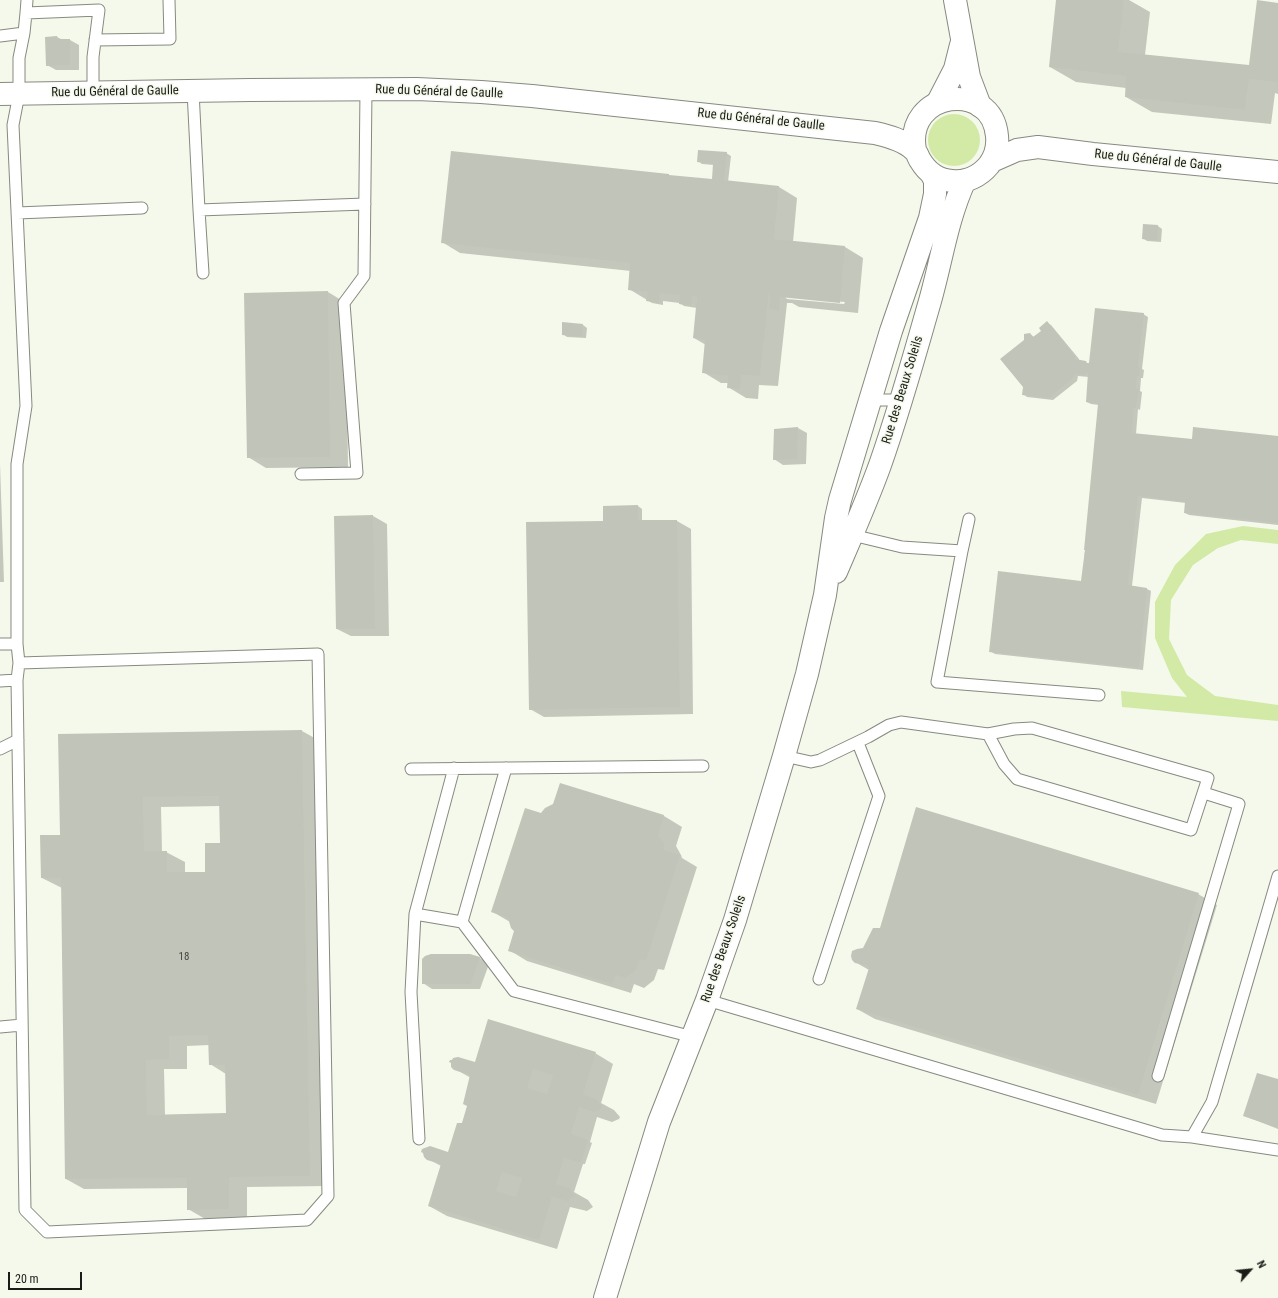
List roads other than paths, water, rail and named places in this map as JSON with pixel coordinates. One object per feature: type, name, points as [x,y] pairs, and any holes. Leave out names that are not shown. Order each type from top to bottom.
[{"type":"main road","points":[[955,0],[962,42],[972,86],[980,106],[988,114],[994,124],[998,143],[992,161],[981,174],[965,180],[948,181],[932,175],[922,164],[915,150],[914,136],[918,123],[924,113],[938,102],[950,99],[962,99],[980,106]]},
{"type":"main road","points":[[938,102],[955,68],[962,42]]},
{"type":"main road","name":"Rue du Général de Gaulle","points":[[9,94],[193,91],[437,90],[532,96],[875,133]]},
{"type":"main road","points":[[875,133],[918,123]]},
{"type":"main road","points":[[994,124],[1012,136],[1038,147]]},
{"type":"main road","points":[[875,133],[890,137],[915,150]]},
{"type":"main road","points":[[992,161],[1017,150],[1038,147]]},
{"type":"main road","name":"Rue du Général de Gaulle","points":[[1038,147],[1093,154],[1278,172]]},
{"type":"main road","name":"Rue des Beaux Soleils","points":[[843,533],[840,500],[891,331],[930,218],[935,194],[935,180],[932,175]]},
{"type":"main road","name":"Rue des Beaux Soleils","points":[[605,1298],[657,1128],[707,1000],[734,920],[784,756],[807,674],[825,595],[843,533],[879,466],[901,400],[932,293],[951,216],[965,180]]},
{"type":"lane","points":[[19,663],[318,654],[328,1196],[307,1220],[47,1232],[25,1210],[17,680],[19,663],[17,644],[17,464],[26,406],[13,125],[9,94],[24,33],[27,0]]},
{"type":"lane","points":[[95,40],[170,40],[169,0]]},
{"type":"lane","points":[[26,13],[99,10],[95,40],[93,93]]},
{"type":"lane","points":[[0,36],[24,33]]},
{"type":"lane","points":[[301,474],[357,473],[344,303],[364,276],[366,204],[366,90]]},
{"type":"lane","points":[[193,91],[203,273]]},
{"type":"lane","points":[[199,210],[366,204]]},
{"type":"lane","points":[[17,213],[142,208]]},
{"type":"lane","points":[[870,400],[901,400]]},
{"type":"lane","points":[[969,519],[937,682],[1099,695]]},
{"type":"lane","points":[[843,533],[902,547],[962,552]]},
{"type":"lane","points":[[0,644],[17,644]]},
{"type":"lane","points":[[0,681],[17,680]]},
{"type":"lane","points":[[784,756],[811,762],[820,760],[858,743],[889,725],[901,722],[988,734],[1014,729],[1032,728],[1208,778],[1191,830],[1016,779],[1004,764],[988,734]]},
{"type":"lane","points":[[0,749],[18,740]]},
{"type":"lane","points":[[819,979],[879,796],[858,743]]},
{"type":"lane","points":[[411,769],[703,766]]},
{"type":"lane","points":[[419,1139],[411,992],[415,914],[454,768]]},
{"type":"lane","points":[[462,922],[506,768]]},
{"type":"lane","points":[[1158,1076],[1239,804],[1204,793]]},
{"type":"lane","points":[[1192,1137],[1212,1102],[1278,876]]},
{"type":"lane","points":[[415,914],[462,922],[514,991],[693,1037]]},
{"type":"lane","points":[[707,1000],[1162,1135],[1192,1137],[1278,1150]]},
{"type":"lane","points":[[0,1027],[22,1025]]}]
